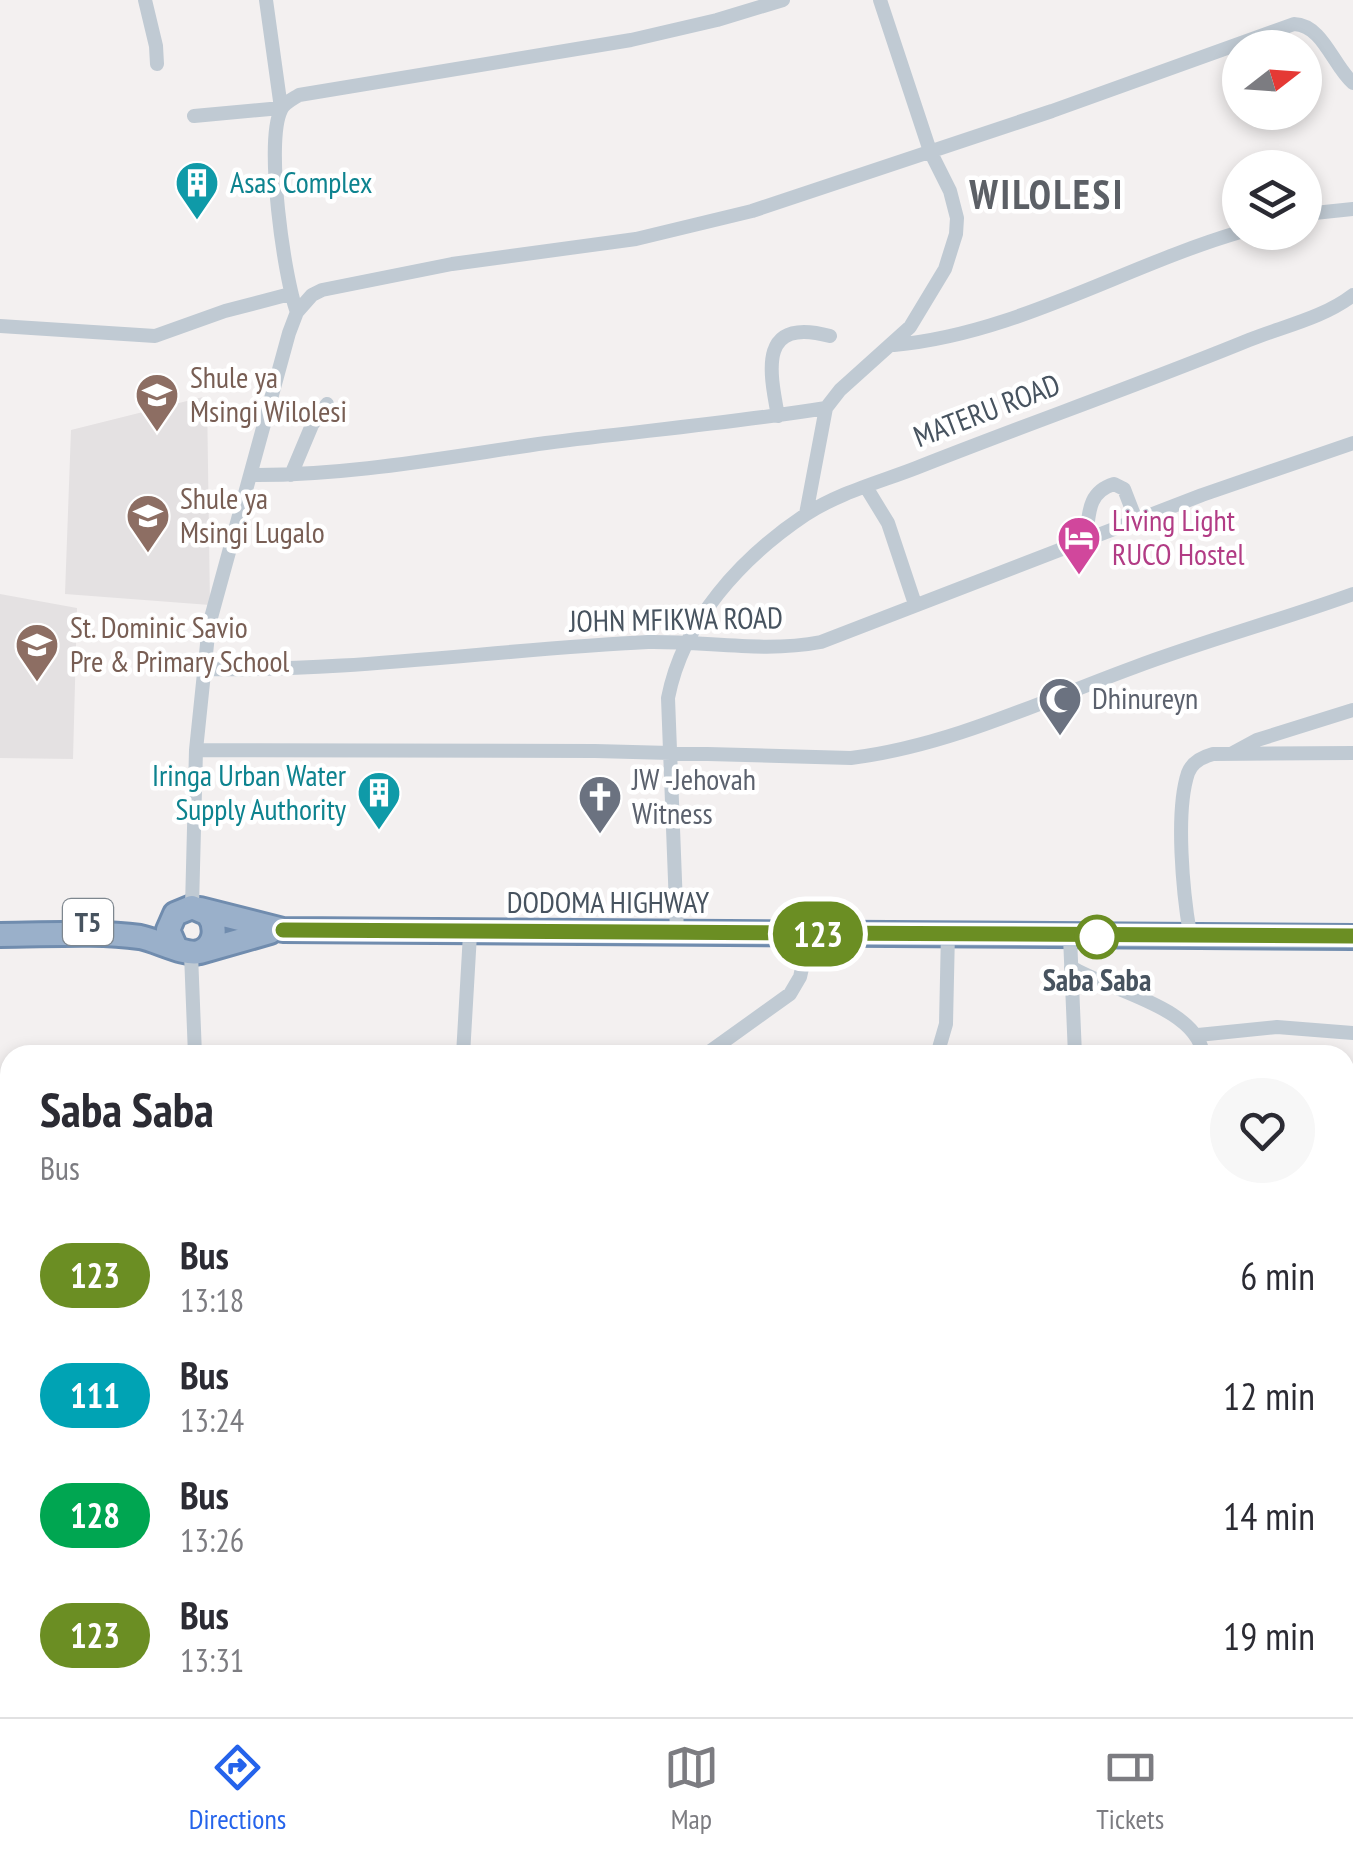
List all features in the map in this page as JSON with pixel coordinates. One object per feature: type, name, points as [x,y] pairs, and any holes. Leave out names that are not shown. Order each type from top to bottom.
[{"type":"highway","name":"T5","points":[[0,920],[121,923],[159,919],[189,910],[283,930]]},
{"type":"highway","points":[[189,910],[213,922],[214,930],[208,947],[189,951],[168,930],[189,910]]},
{"type":"highway","name":"T5","points":[[0,935],[136,937],[189,951],[283,930]]},
{"type":"highway","name":"DODOMA HIGHWAY","points":[[283,930],[1353,936]]},
{"type":"street","points":[[145,0],[156,46],[156,64]]},
{"type":"street","points":[[266,0],[282,108],[276,132],[276,168],[290,294],[297,312]]},
{"type":"street","points":[[806,514],[826,408],[840,390],[894,345],[927,303],[945,269],[956,234],[955,205],[930,151],[880,0]]},
{"type":"street","points":[[194,116],[282,108],[299,95],[631,40],[775,1]]},
{"type":"street","points":[[189,910],[196,750],[209,625],[266,405],[297,312],[312,295],[452,264],[672,231],[752,211],[1052,111],[1294,24],[1304,24],[1311,30],[1341,73],[1353,83]]},
{"type":"street","points":[[1322,212],[1353,209]]},
{"type":"street","points":[[894,345],[998,323],[1222,239]]},
{"type":"street","points":[[0,326],[155,336],[225,311],[290,294]]},
{"type":"street","name":"MATERU ROAD","points":[[678,932],[668,698],[685,641],[744,564],[806,514],[866,487],[989,438],[1181,370],[1319,314],[1353,295]]},
{"type":"street","points":[[778,416],[770,372],[773,351],[788,336],[801,332],[830,336]]},
{"type":"street","points":[[290,475],[312,425],[328,404]]},
{"type":"street","points":[[250,475],[290,475],[454,459],[540,444],[826,408]]},
{"type":"street","name":"JOHN MFIKWA ROAD","points":[[203,669],[277,671],[364,666],[598,644],[685,641],[790,648],[821,642],[1136,520],[1353,443]]},
{"type":"street","points":[[1086,539],[1090,503],[1101,487],[1120,485],[1136,520]]},
{"type":"street","points":[[866,487],[888,523],[915,604]]},
{"type":"street","points":[[196,750],[595,751],[851,758],[892,753],[1353,594]]},
{"type":"street","points":[[1232,754],[1257,740],[1353,710]]},
{"type":"street","points":[[1190,934],[1182,874],[1182,824],[1188,774],[1195,762],[1208,755],[1353,753]]},
{"type":"street","points":[[939,1045],[946,1024],[948,932]]},
{"type":"street","points":[[464,1045],[470,934]]},
{"type":"street","points":[[720,1045],[790,994],[800,977],[810,934]]},
{"type":"street","points":[[1070,937],[1075,1045]]},
{"type":"street","points":[[189,951],[194,1045]]},
{"type":"street","points":[[1071,967],[1169,1012],[1198,1035],[1200,1045]]},
{"type":"street","points":[[1198,1035],[1277,1027],[1353,1032]]},
{"type":"shaded area","points":[[207,396],[210,605],[65,594],[71,430]]},
{"type":"shaded area","name":"St. Dominic Savio Pre & Primary School","points":[[0,594],[77,608],[73,759],[0,758]]},
{"type":"bus line","name":"123","points":[[283,930],[1353,936]]},
{"type":"place","name":"Asas Complex","points":[[197,221]]},
{"type":"place","name":"Shule ya Msingi Wilolesi","points":[[157,433]]},
{"type":"place","name":"Shule ya Msingi Lugalo","points":[[148,554]]},
{"type":"place","name":"Living Light RUCO Hostel","points":[[1079,576]]},
{"type":"place","name":"St. Dominic Savio Pre & Primary School","points":[[37,683]]},
{"type":"place","name":"Dhinureyn","points":[[1060,737]]},
{"type":"place","name":"Iringa Urban Water Supply Authority","points":[[379,831]]},
{"type":"place","name":"JW -Jehovah Witness","points":[[600,835]]},
{"type":"place","name":"Saba Saba","points":[[1097,937]]},
{"type":"district","name":"WILOLESI","points":[[1047,195]]}]
